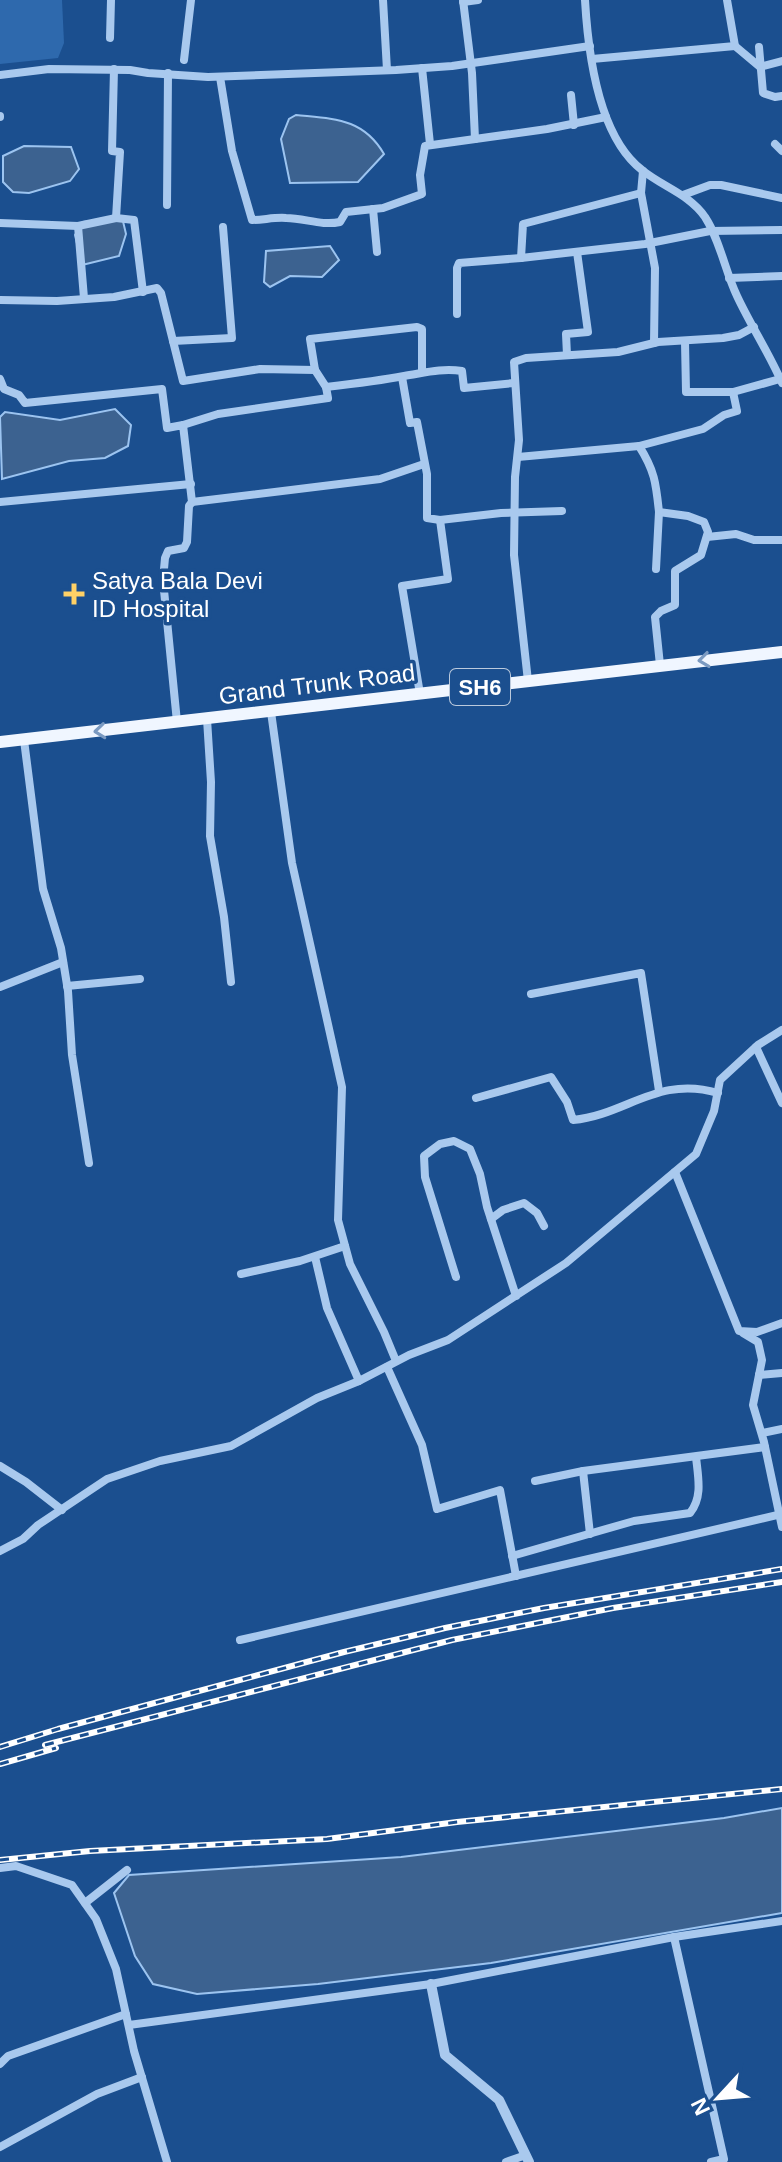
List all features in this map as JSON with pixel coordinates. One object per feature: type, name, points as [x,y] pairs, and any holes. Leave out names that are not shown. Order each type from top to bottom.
[{"type":"main road","name":"Grand Trunk Road","points":[[0,742],[782,652]]},
{"type":"street","points":[[110,38],[111,0]]},
{"type":"street","points":[[184,60],[191,0]]},
{"type":"street","points":[[383,0],[387,70]]},
{"type":"street","points":[[475,139],[471,64],[463,1],[478,0]]},
{"type":"street","points":[[585,0],[592,59],[606,117],[629,158],[643,171],[695,204],[707,221],[729,278],[781,381],[733,392],[686,392],[685,342]]},
{"type":"street","points":[[727,0],[735,46],[760,67]]},
{"type":"street","points":[[0,75],[49,69],[114,69],[220,77],[387,70],[471,64],[590,46]]},
{"type":"street","points":[[592,59],[735,46]]},
{"type":"street","points":[[759,47],[763,93],[778,97],[776,109]]},
{"type":"street","points":[[760,67],[782,61]]},
{"type":"street","points":[[422,68],[430,144]]},
{"type":"street","points":[[114,69],[112,151],[120,152],[116,218]]},
{"type":"street","points":[[167,205],[168,73]]},
{"type":"street","points":[[220,77],[232,151],[252,220],[289,217],[308,223],[340,222],[346,212],[401,204],[422,194],[422,153],[425,146],[430,144],[574,125],[606,117]]},
{"type":"street","points":[[571,95],[574,125]]},
{"type":"street","points":[[643,171],[641,193],[655,268],[654,343]]},
{"type":"street","points":[[683,195],[710,185],[721,185],[782,198]]},
{"type":"street","points":[[521,258],[523,224],[641,193]]},
{"type":"street","points":[[373,209],[377,252]]},
{"type":"street","points":[[0,223],[78,226],[116,218],[134,220],[143,292]]},
{"type":"street","points":[[78,226],[84,298]]},
{"type":"street","points":[[173,341],[232,338],[223,227]]},
{"type":"street","points":[[457,314],[459,263],[650,243],[710,231],[782,230]]},
{"type":"street","points":[[567,355],[566,334],[588,332],[577,252]]},
{"type":"street","points":[[729,278],[782,276]]},
{"type":"street","points":[[0,300],[84,298],[159,290],[183,381],[260,369],[315,370]]},
{"type":"street","points":[[0,379],[4,389],[19,395],[25,403],[162,389],[167,428],[218,414],[328,398],[326,387],[315,370],[310,339],[417,327],[422,329],[424,338],[422,372]]},
{"type":"street","points":[[528,681],[514,555],[518,457],[514,362],[526,358],[618,352],[654,343],[731,337],[754,327]]},
{"type":"street","points":[[326,387],[422,372],[462,371],[464,388],[514,383]]},
{"type":"street","points":[[402,377],[410,423],[417,422],[427,474],[427,518],[440,520],[562,511]]},
{"type":"street","points":[[518,457],[639,446],[703,429],[724,415],[737,411],[733,392]]},
{"type":"street","points":[[177,722],[163,580],[168,551],[184,548],[187,542],[189,506],[192,502],[183,425]]},
{"type":"street","points":[[639,446],[657,482],[656,569]]},
{"type":"street","points":[[192,502],[380,479],[424,464]]},
{"type":"street","points":[[0,502],[191,484]]},
{"type":"street","points":[[659,512],[704,522],[708,532],[701,555],[675,571],[675,605],[655,617],[660,665]]},
{"type":"street","points":[[420,694],[402,586],[448,579],[440,520]]},
{"type":"street","points":[[707,537],[743,534],[754,540],[782,540]]},
{"type":"street","points":[[271,712],[292,863],[342,1087],[338,1220],[350,1264],[396,1361]]},
{"type":"street","points":[[207,719],[210,836],[231,982]]},
{"type":"street","points":[[24,740],[43,889],[50,907],[67,986],[72,1055],[89,1163]]},
{"type":"street","points":[[0,987],[63,962]]},
{"type":"street","points":[[531,994],[641,973],[659,1091]]},
{"type":"street","points":[[67,986],[140,979]]},
{"type":"street","points":[[0,1551],[23,1539],[107,1479],[160,1461],[231,1446],[317,1398],[448,1340],[566,1263],[696,1154],[714,1111],[720,1080],[756,1047],[782,1030]]},
{"type":"street","points":[[756,1047],[782,1103]]},
{"type":"street","points":[[476,1098],[551,1077],[567,1102],[573,1120],[659,1091],[704,1089],[718,1093]]},
{"type":"street","points":[[456,1277],[425,1177],[424,1156],[440,1144],[454,1141],[470,1149],[480,1174],[516,1296]]},
{"type":"street","points":[[675,1172],[739,1331],[758,1342],[762,1360],[753,1405],[782,1527]]},
{"type":"street","points":[[491,1219],[503,1210],[524,1203],[537,1213],[544,1226]]},
{"type":"street","points":[[241,1274],[315,1257],[345,1246]]},
{"type":"street","points":[[315,1257],[327,1308],[359,1381]]},
{"type":"street","points":[[739,1331],[757,1332],[782,1323]]},
{"type":"street","points":[[387,1367],[422,1445],[437,1509],[500,1490],[516,1576]]},
{"type":"street","points":[[759,1375],[782,1373]]},
{"type":"street","points":[[762,1433],[782,1429]]},
{"type":"street","points":[[535,1481],[583,1471],[765,1447]]},
{"type":"street","points":[[512,1556],[634,1521],[690,1513],[697,1505],[699,1487],[696,1457]]},
{"type":"street","points":[[0,1466],[62,1510]]},
{"type":"street","points":[[583,1471],[590,1534]]},
{"type":"street","points":[[240,1640],[781,1514]]},
{"type":"street","points":[[0,1868],[16,1866],[72,1885],[96,1919],[116,1969],[142,2077],[167,2162]]},
{"type":"street","points":[[85,1903],[127,1870]]},
{"type":"street","points":[[129,2025],[431,1984],[674,1937],[782,1921]]},
{"type":"street","points":[[674,1937],[724,2159],[711,2162]]},
{"type":"street","points":[[431,1984],[445,2055],[499,2100],[528,2158],[506,2162]]},
{"type":"street","points":[[0,2064],[8,2056],[126,2014]]},
{"type":"street","points":[[0,2147],[97,2094],[142,2077]]},
{"type":"shaded area","points":[[0,0],[62,0],[64,43],[58,58],[0,64]]},
{"type":"shaded area","points":[[296,115],[346,122],[367,133],[384,154],[358,182],[290,183],[281,139],[289,119]]},
{"type":"shaded area","points":[[24,146],[71,147],[79,169],[70,181],[29,193],[13,192],[3,182],[3,156]]},
{"type":"shaded area","points":[[122,217],[126,234],[119,256],[82,265],[75,235],[83,222]]},
{"type":"shaded area","points":[[330,246],[339,260],[322,277],[290,276],[270,287],[264,282],[266,251]]},
{"type":"shaded area","points":[[115,409],[131,425],[128,446],[105,458],[69,461],[2,479],[0,417],[5,412],[60,420]]},
{"type":"shaded area","points":[[782,1808],[782,1913],[491,1963],[318,1984],[197,1994],[153,1984],[135,1956],[114,1893],[129,1875],[401,1857],[724,1818]]},
{"type":"railway","points":[[0,1747],[344,1652],[445,1628],[544,1608],[782,1569]]},
{"type":"railway","points":[[45,1745],[452,1640],[613,1608],[782,1582]]},
{"type":"railway","points":[[0,1764],[56,1748]]},
{"type":"railway","points":[[0,1860],[90,1851],[327,1839],[457,1822],[782,1789]]},
{"type":"place","name":"Satya Bala Devi ID Hospital","points":[[74,594]]}]
